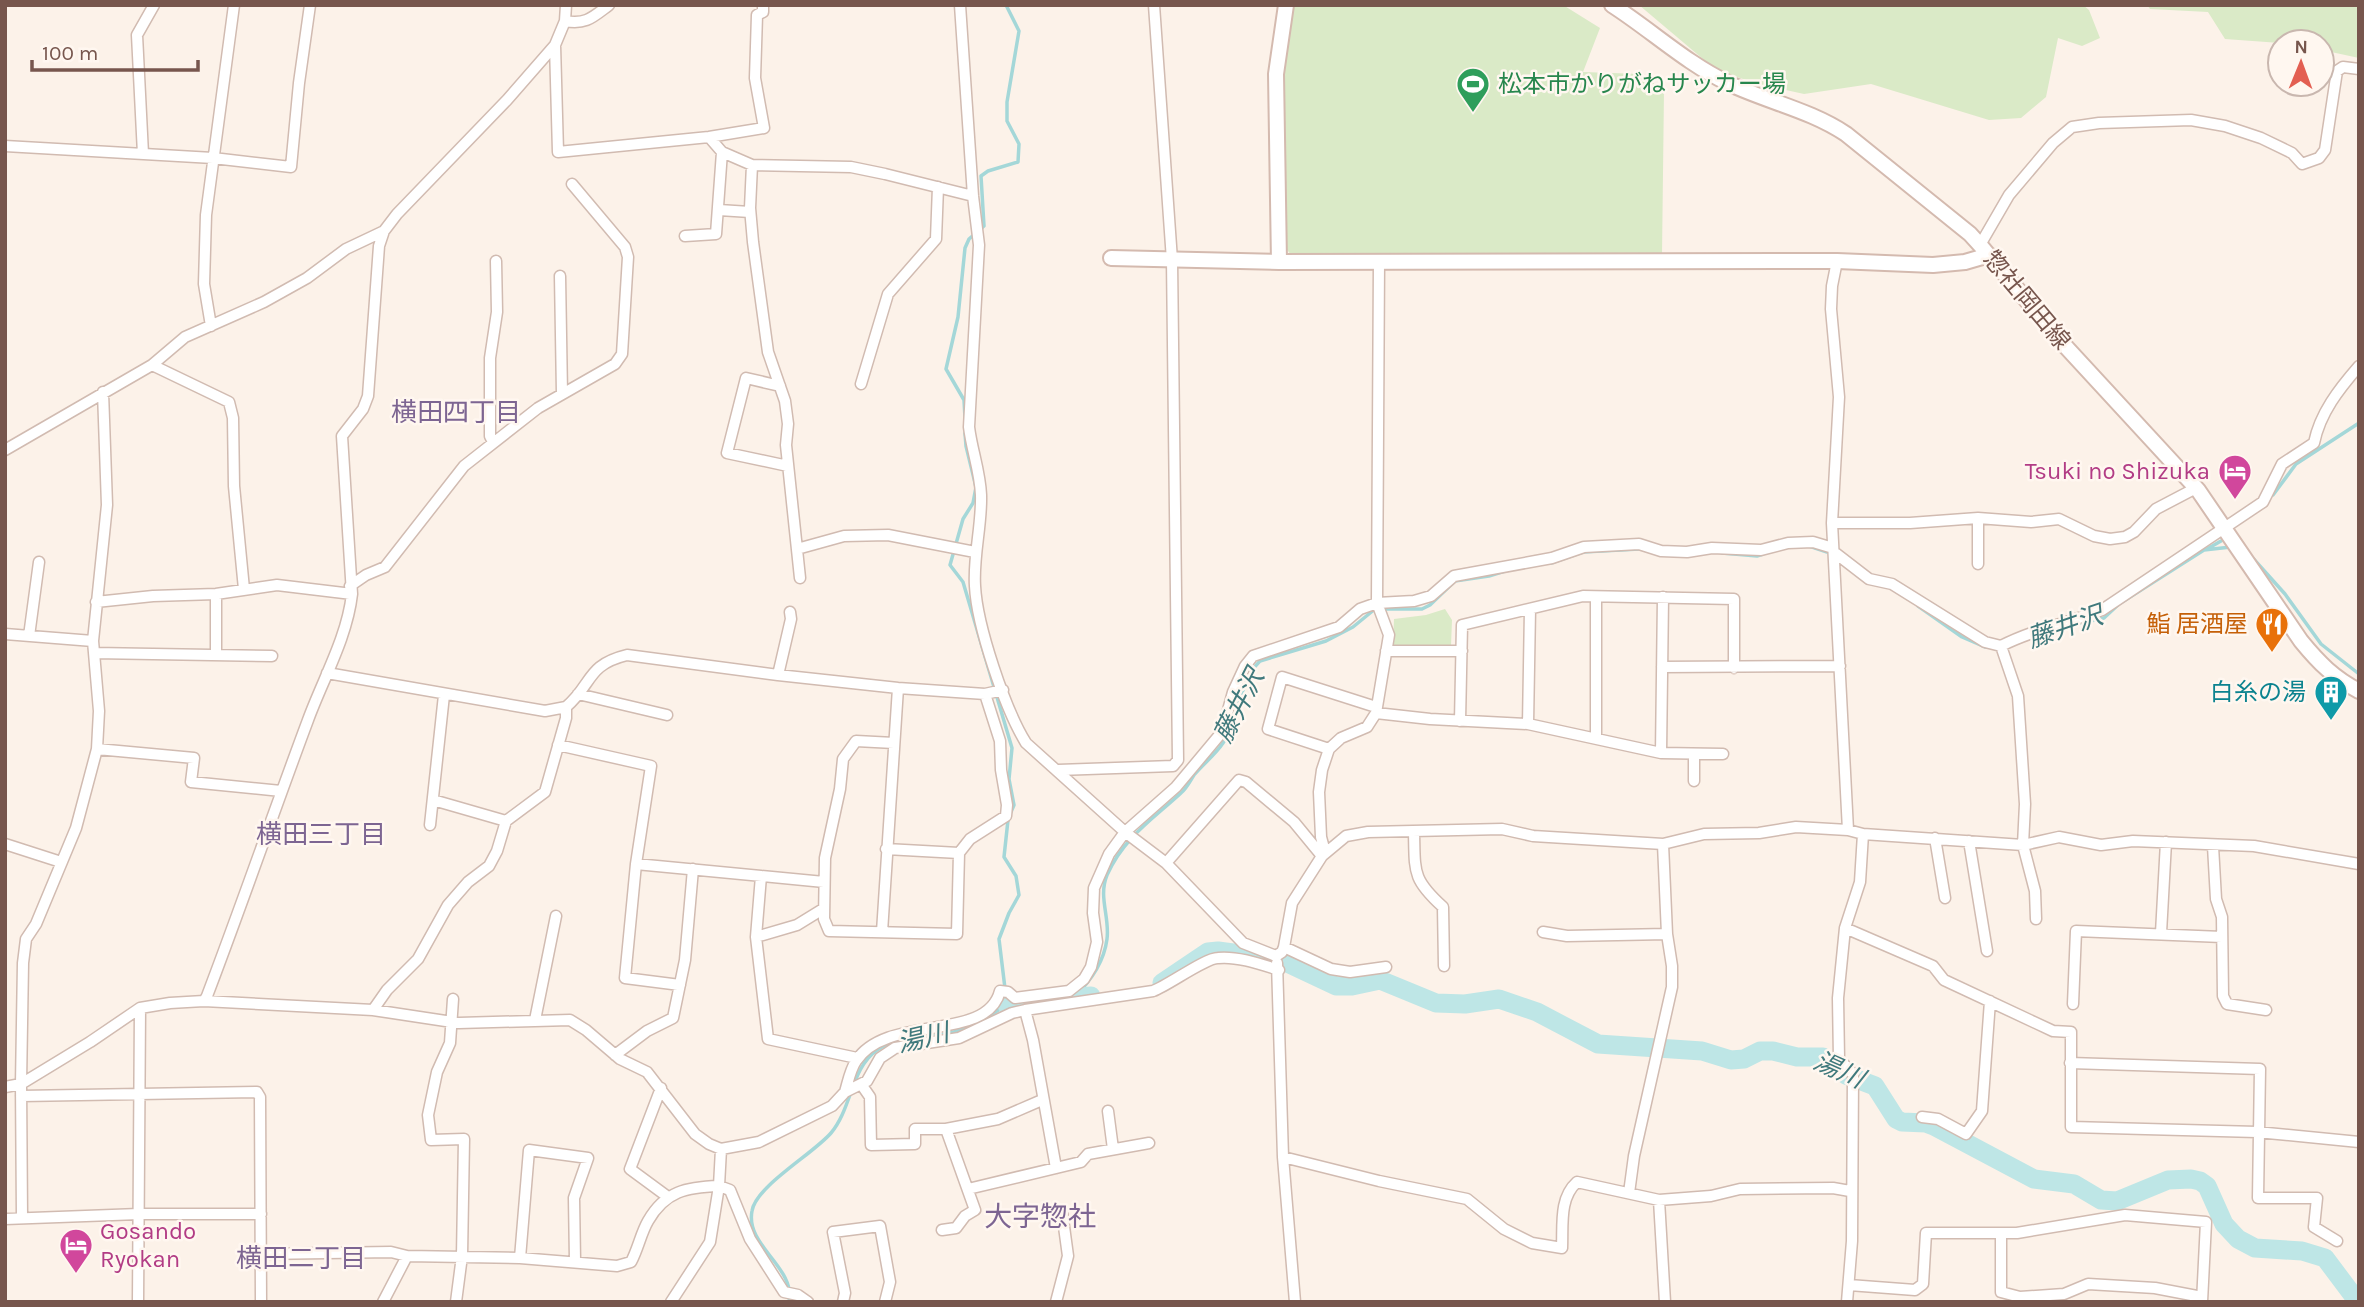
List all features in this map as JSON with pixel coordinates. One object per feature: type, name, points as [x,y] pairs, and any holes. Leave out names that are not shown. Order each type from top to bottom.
[{"type":"street","points":[[143,154],[137,35],[154,5]]},
{"type":"street","points":[[211,326],[204,284],[206,215],[234,5]]},
{"type":"street","points":[[5,146],[213,158],[291,167],[310,5]]},
{"type":"street","points":[[204,1001],[350,611],[342,436],[363,409],[368,396],[379,246],[384,231],[555,45],[565,20],[566,5]]},
{"type":"street","points":[[565,20],[578,23],[588,20],[609,5]]},
{"type":"street","points":[[555,45],[558,152],[709,137],[764,128],[755,78],[757,15],[763,12],[764,5]]},
{"type":"street","points":[[960,5],[973,196],[979,245],[969,427],[979,467],[981,499],[974,585],[978,616],[1015,725],[1026,743],[1125,832],[1166,863],[1243,943],[1276,956]]},
{"type":"street","points":[[1058,770],[1174,766],[1178,760],[1172,260],[1154,5]]},
{"type":"street","points":[[1279,262],[1276,74],[1286,5]]},
{"type":"street","name":"惣社岡田線","points":[[1612,5],[1706,71],[1744,90],[1827,121],[1970,234],[2067,348],[2196,488],[2320,665],[2336,679],[2359,691]]},
{"type":"street","points":[[1111,258],[1279,262],[1837,261],[1933,265],[1965,262],[1984,250],[2009,195],[2053,142],[2072,127],[2099,122],[2191,120],[2225,126],[2261,138],[2292,153],[2302,164],[2319,158],[2325,149],[2337,71],[2343,67],[2359,69]]},
{"type":"street","points":[[709,137],[722,152],[752,165],[851,167],[973,196]]},
{"type":"street","points":[[685,236],[716,234],[722,152]]},
{"type":"street","points":[[752,165],[750,212],[768,352],[785,401],[788,424],[786,445],[800,578]]},
{"type":"street","points":[[96,602],[153,596],[216,594],[276,585],[351,590],[366,575],[385,567],[464,466],[538,408],[615,365],[622,354],[628,257],[625,247],[572,184]]},
{"type":"street","points":[[861,384],[888,294],[936,240],[937,187]]},
{"type":"street","points":[[719,210],[750,212]]},
{"type":"street","points":[[5,450],[152,365],[185,337],[307,278],[346,249],[384,231]]},
{"type":"street","points":[[493,442],[490,436],[490,358],[497,312],[496,261]]},
{"type":"street","points":[[1323,854],[1319,792],[1322,769],[1329,749],[1340,738],[1367,727],[1376,710],[1389,635],[1380,608],[1379,261]]},
{"type":"street","points":[[1837,261],[1831,309],[1839,397],[1832,523],[1848,831]]},
{"type":"street","points":[[560,276],[562,394]]},
{"type":"street","points":[[152,365],[229,402],[233,418],[234,486],[244,589]]},
{"type":"street","points":[[2002,650],[2026,633],[2102,610],[2263,502],[2282,464],[2314,443],[2316,431],[2335,394],[2359,366]]},
{"type":"street","points":[[780,386],[746,378],[727,453],[788,466]]},
{"type":"street","points":[[22,1217],[21,1084],[23,964],[26,939],[36,924],[84,802],[97,749],[99,710],[93,641],[107,505],[103,392]]},
{"type":"street","points":[[1832,523],[1910,523],[1978,518],[2031,522],[2059,519],[2094,536],[2110,539],[2134,533],[2156,509],[2196,488]]},
{"type":"street","points":[[1978,518],[1978,564]]},
{"type":"street","points":[[797,549],[844,536],[888,535],[975,552]]},
{"type":"street","points":[[5,1087],[21,1084],[140,1008],[170,1003],[204,1001],[373,1010],[452,1022],[570,1020],[615,1055],[647,1072],[695,1134],[721,1149],[759,1143],[832,1106],[845,1091],[857,1058],[872,1045],[897,1033],[952,1026],[971,1019],[993,1006],[1000,991],[1008,992],[1015,998],[1069,991],[1075,987],[1087,973],[1096,952],[1094,888],[1109,854],[1125,832],[1176,788],[1222,732],[1233,692],[1245,666],[1253,656],[1339,627],[1360,610],[1431,596],[1454,576],[1552,558],[1584,547],[1639,544],[1661,551],[1687,552],[1712,548],[1761,550],[1788,543],[1813,542],[1833,550],[1869,579],[1892,584],[1984,642],[2002,650],[2018,696],[2025,804],[2023,845],[2035,891],[2036,919]]},
{"type":"street","points":[[29,636],[38,562]]},
{"type":"street","points":[[216,594],[216,655]]},
{"type":"street","points":[[1460,721],[1462,625],[1583,596],[1734,598],[1734,668]]},
{"type":"street","points":[[1596,597],[1596,738]]},
{"type":"street","points":[[1661,753],[1663,597]]},
{"type":"street","points":[[1528,724],[1530,609]]},
{"type":"street","points":[[778,675],[791,619],[790,612]]},
{"type":"street","points":[[5,634],[93,641]]},
{"type":"street","points":[[1386,651],[1462,651]]},
{"type":"street","points":[[94,653],[272,656]]},
{"type":"street","points":[[327,673],[444,695],[545,710],[566,707],[598,666],[608,659],[627,654],[898,688],[985,694],[1003,690]]},
{"type":"street","points":[[1662,667],[1840,666]]},
{"type":"street","points":[[1329,749],[1268,729],[1282,677],[1376,710],[1460,721],[1528,724],[1661,753],[1723,754]]},
{"type":"street","points":[[882,932],[898,688]]},
{"type":"street","points":[[578,694],[667,715]]},
{"type":"street","points":[[894,743],[856,741],[843,759],[840,789],[825,858],[824,919],[829,931],[957,934],[959,853],[970,839],[1006,816],[1000,741],[985,694]]},
{"type":"street","points":[[430,825],[444,695]]},
{"type":"street","points":[[373,1010],[387,990],[418,960],[448,905],[468,882],[489,866],[497,851],[506,821],[545,792],[566,718],[566,707]]},
{"type":"street","points":[[558,745],[651,766],[636,864],[625,978],[680,985]]},
{"type":"street","points":[[97,749],[194,758],[191,782],[281,791]]},
{"type":"street","points":[[1694,754],[1694,781]]},
{"type":"street","points":[[1166,863],[1239,780],[1246,782],[1294,822],[1323,854]]},
{"type":"street","points":[[433,800],[506,821]]},
{"type":"street","points":[[1276,956],[1284,947],[1292,903],[1323,854],[1346,836],[1368,832],[1502,830],[1533,836],[1663,844],[1704,834],[1759,833],[1796,827],[2023,845],[2059,837],[2101,845],[2133,841],[2254,846],[2359,864]]},
{"type":"street","points":[[1414,832],[1415,875],[1426,892],[1443,907],[1444,966]]},
{"type":"street","points":[[1847,1302],[1852,1241],[1850,1191],[1853,1074],[1839,1059],[1837,1027],[1845,928],[1860,882],[1863,834]]},
{"type":"street","points":[[1935,838],[1945,898]]},
{"type":"street","points":[[1969,841],[1987,951]]},
{"type":"street","points":[[2161,933],[2165,842]]},
{"type":"street","points":[[5,844],[61,862]]},
{"type":"street","points":[[1629,1193],[1634,1156],[1672,987],[1663,844]]},
{"type":"street","points":[[2213,846],[2216,899],[2222,917],[2223,996],[2227,1004],[2266,1010]]},
{"type":"street","points":[[886,849],[959,853]]},
{"type":"street","points":[[636,864],[824,882]]},
{"type":"street","points":[[615,1055],[647,1031],[673,1018],[685,960],[693,869]]},
{"type":"street","points":[[761,876],[756,937],[768,1039],[857,1058]]},
{"type":"street","points":[[756,937],[797,925],[823,909]]},
{"type":"street","points":[[535,1020],[556,916]]},
{"type":"street","points":[[1845,928],[1933,966],[1944,980],[2053,1031],[2071,1032],[2071,1127],[2257,1132],[2359,1142]]},
{"type":"street","points":[[2073,1004],[2076,931],[2222,937]]},
{"type":"street","points":[[1544,932],[1567,936],[1667,934]]},
{"type":"street","points":[[1284,947],[1331,969],[1350,972],[1386,967]]},
{"type":"street","points":[[1276,956],[1279,970],[1283,1157],[1295,1302]]},
{"type":"street","points":[[845,1091],[867,1081],[880,1058],[895,1048],[959,1038],[1012,1013],[1153,991],[1169,985],[1217,957],[1279,970]]},
{"type":"street","points":[[453,999],[450,1043],[437,1072],[428,1115],[431,1140],[464,1139],[462,1256],[456,1302]]},
{"type":"street","points":[[1922,1117],[1938,1119],[1966,1133],[1982,1111],[1990,1001]]},
{"type":"street","points":[[138,1302],[140,1008]]},
{"type":"street","points":[[1025,1010],[1056,1168]]},
{"type":"street","points":[[2070,1063],[2259,1069],[2258,1198],[2317,1198],[2314,1227],[2337,1241]]},
{"type":"street","points":[[861,1084],[870,1097],[871,1145],[915,1144],[915,1129],[946,1129],[998,1119],[1042,1100]]},
{"type":"street","points":[[662,1088],[630,1169],[668,1197]]},
{"type":"street","points":[[21,1096],[257,1092],[260,1097],[261,1302]]},
{"type":"street","points":[[1108,1111],[1114,1149]]},
{"type":"street","points":[[942,1230],[956,1227],[965,1216],[975,1210],[946,1129]]},
{"type":"street","points":[[968,1189],[1081,1162],[1088,1154],[1149,1143]]},
{"type":"street","points":[[671,1302],[710,1242],[719,1186],[721,1149]]},
{"type":"street","points":[[520,1258],[529,1150],[588,1157],[574,1198],[575,1262]]},
{"type":"street","points":[[1283,1157],[1466,1199],[1504,1229],[1532,1242],[1562,1248],[1566,1199],[1577,1182],[1659,1200],[1711,1196],[1740,1189],[1833,1188],[1850,1191]]},
{"type":"street","points":[[262,1254],[391,1252],[407,1256],[520,1258],[617,1266],[631,1262],[648,1220],[668,1197],[690,1187],[719,1186],[730,1190],[750,1239],[784,1292],[798,1294],[808,1302]]},
{"type":"street","points":[[1659,1200],[1665,1302]]},
{"type":"street","points":[[1056,1302],[1069,1256],[1062,1212]]},
{"type":"street","points":[[5,1219],[138,1214],[261,1214]]},
{"type":"street","points":[[1849,1285],[1915,1290],[1923,1284],[1926,1233],[2001,1233],[2018,1233],[2125,1215],[2206,1222],[2202,1299],[2155,1288],[2088,1284],[2064,1294],[2020,1297],[2001,1292],[2001,1233]]},
{"type":"street","points":[[843,1302],[845,1293],[833,1232],[880,1226],[890,1282],[885,1302]]},
{"type":"street","points":[[383,1302],[407,1256]]},
{"type":"green space","name":"松本市かりがねサッカー場","points":[[1293,5],[1563,5],[1600,28],[1583,72],[1641,74],[1664,91],[1662,255],[1291,255],[1285,247],[1280,77]]},
{"type":"green space","points":[[1639,5],[2083,5],[2089,10],[2100,38],[2082,46],[2058,38],[2046,97],[2021,118],[1989,120],[1871,84],[1804,94],[1755,83],[1716,70]]},
{"type":"green space","points":[[2147,5],[2359,5],[2359,58],[2336,53],[2336,28],[2266,28],[2266,42],[2225,39],[2208,12],[2150,9]]},
{"type":"green space","points":[[1445,609],[1452,620],[1451,646],[1393,646],[1394,619],[1426,615]]},
{"type":"waterway","points":[[965,418],[964,400],[946,369],[958,317],[965,248],[969,239],[984,226],[981,176],[988,171],[1018,162],[1019,144],[1007,121],[1007,102],[1019,31],[1006,5]]},
{"type":"waterway","points":[[2273,495],[2296,464],[2359,423]]},
{"type":"waterway","points":[[965,433],[976,487],[973,503],[963,519],[950,565],[963,582],[1012,748],[1009,779],[1014,805],[1011,812]]},
{"type":"waterway","points":[[2207,549],[2221,541]]},
{"type":"waterway","name":"藤井沢","points":[[1809,546],[1827,552]]},
{"type":"waterway","name":"藤井沢","points":[[2072,625],[2104,618],[2119,604],[2204,550],[2231,547]]},
{"type":"waterway","name":"藤井沢","points":[[1551,563],[1583,552],[1639,549]]},
{"type":"waterway","name":"藤井沢","points":[[1722,553],[1757,556],[1763,554]]},
{"type":"waterway","name":"藤井沢","points":[[2250,555],[2285,594],[2321,644],[2359,674]]},
{"type":"waterway","name":"藤井沢","points":[[1073,998],[1085,986],[1103,956],[1107,939],[1104,891],[1107,875],[1114,862],[1131,839],[1183,791],[1220,747],[1229,733],[1247,680],[1260,661],[1326,641],[1353,627],[1375,609],[1422,609],[1430,605],[1455,581],[1505,571]]},
{"type":"waterway","name":"藤井沢","points":[[1918,606],[1962,637],[1985,647]]},
{"type":"waterway","name":"藤井沢","points":[[2003,649],[2018,643]]},
{"type":"waterway","name":"湯川","points":[[789,1302],[789,1289],[785,1278],[762,1246],[752,1224],[752,1211],[756,1201],[774,1181],[831,1133],[862,1067],[877,1050],[895,1041],[961,1030],[1007,1005],[999,939],[1019,895],[1016,876],[1004,857],[1008,820]]},
{"type":"waterway","name":"湯川","points":[[1162,983],[1208,952],[1263,957]]},
{"type":"waterway","name":"湯川","points":[[1285,962],[1336,986],[1352,986],[1380,980],[1436,1003],[1465,1004],[1499,999],[1537,1012],[1598,1044],[1702,1051],[1731,1060],[1744,1059],[1760,1051],[1797,1057],[1823,1057],[1846,1075],[1875,1086],[1896,1119],[1934,1126],[2034,1179],[2074,1184],[2101,1200],[2117,1201],[2168,1180],[2200,1181],[2207,1186],[2224,1224],[2238,1239],[2255,1248],[2302,1251],[2325,1258],[2358,1302]]},
{"type":"waterway","name":"湯川","points":[[1007,1005],[1091,996]]},
{"type":"place","name":"松本市かりがねサッカー場","points":[[1473,114]]},
{"type":"place","name":"Tsuki no Shizuka","points":[[2235,501]]},
{"type":"place","name":"鮨 居酒屋","points":[[2272,654]]},
{"type":"place","name":"白糸の湯","points":[[2331,722]]},
{"type":"place","name":"Gosando Ryokan","points":[[76,1275]]},
{"type":"district","name":"横田四丁目","points":[[456,412]]},
{"type":"district","name":"横田三丁目","points":[[321,834]]},
{"type":"district","name":"大字惣社","points":[[1040,1216]]},
{"type":"district","name":"横田二丁目","points":[[301,1258]]}]
